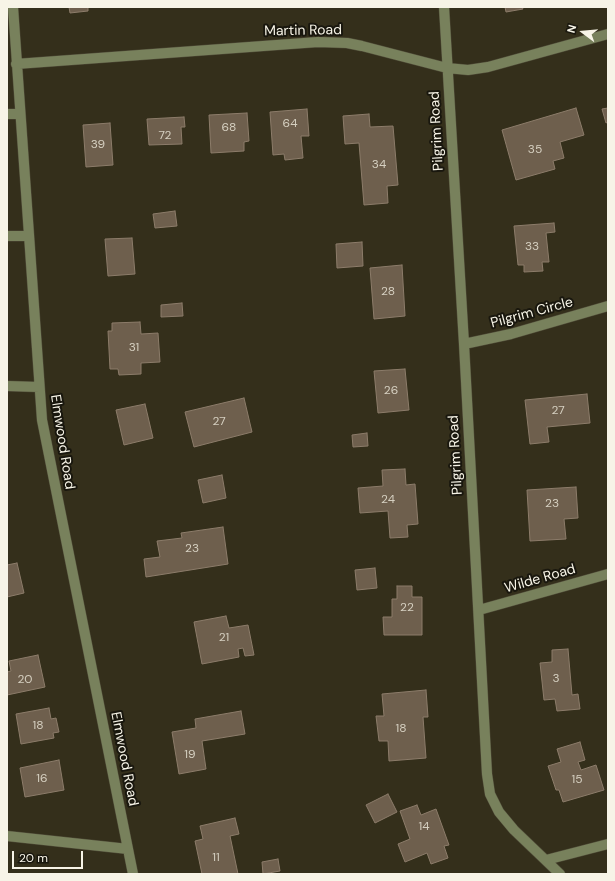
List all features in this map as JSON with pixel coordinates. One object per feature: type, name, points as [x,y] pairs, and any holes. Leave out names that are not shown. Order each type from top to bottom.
[{"type":"street","name":"Elmwood Road","points":[[12,7],[39,387],[44,434],[133,874]]},
{"type":"street","name":"Pilgrim Road","points":[[444,7],[487,774],[490,794],[506,821],[560,874]]},
{"type":"street","name":"Martin Road","points":[[16,64],[318,42],[347,43],[375,48],[458,70],[478,69],[608,34]]},
{"type":"street","points":[[7,114],[20,114]]},
{"type":"street","points":[[7,236],[28,236]]},
{"type":"street","name":"Pilgrim Circle","points":[[464,344],[511,334],[608,306]]},
{"type":"street","points":[[7,386],[39,387]]},
{"type":"street","name":"Wilde Road","points":[[479,610],[608,574]]},
{"type":"street","points":[[7,836],[128,849]]},
{"type":"street","points":[[546,860],[608,844]]},
{"type":"building","points":[[69,7],[88,7],[88,11],[70,13]]},
{"type":"building","points":[[505,7],[522,7],[523,9],[506,12]]},
{"type":"building","points":[[576,108],[584,135],[560,142],[564,158],[553,161],[555,169],[516,180],[502,130]]},
{"type":"building","points":[[608,108],[608,122],[606,123],[602,109]]},
{"type":"building","points":[[307,109],[309,136],[301,136],[303,158],[285,160],[284,154],[273,155],[270,112]]},
{"type":"building","points":[[247,113],[249,141],[244,142],[244,151],[211,153],[209,115]]},
{"type":"building","points":[[369,114],[370,127],[393,126],[398,185],[387,186],[388,203],[364,205],[359,143],[345,144],[343,116]]},
{"type":"building","points":[[184,117],[185,127],[181,127],[182,144],[149,145],[147,119]]},
{"type":"building","points":[[110,123],[113,165],[86,167],[83,125]]},
{"type":"building","points":[[175,211],[177,226],[155,228],[153,214]]},
{"type":"building","points":[[554,223],[555,232],[546,233],[549,262],[542,262],[543,271],[524,272],[524,265],[518,265],[514,226]]},
{"type":"building","points":[[132,238],[135,274],[108,276],[105,239]]},
{"type":"building","points":[[362,242],[363,266],[337,268],[336,244]]},
{"type":"building","points":[[402,265],[405,316],[374,319],[370,268]]},
{"type":"building","points":[[182,303],[183,316],[161,317],[161,305]]},
{"type":"building","points":[[140,322],[141,334],[158,333],[160,362],[141,363],[141,374],[119,375],[118,369],[110,369],[108,331],[112,331],[112,323]]},
{"type":"building","points":[[405,369],[409,410],[378,413],[374,371]]},
{"type":"building","points":[[587,394],[590,423],[547,427],[549,442],[530,444],[525,400]]},
{"type":"building","points":[[244,398],[252,432],[194,447],[185,412]]},
{"type":"building","points":[[145,404],[153,438],[124,445],[116,410]]},
{"type":"building","points":[[367,433],[368,446],[353,447],[352,435]]},
{"type":"building","points":[[405,469],[406,485],[415,484],[418,524],[407,525],[408,537],[390,538],[388,511],[360,513],[358,488],[383,486],[382,470]]},
{"type":"building","points":[[222,475],[226,498],[203,503],[198,480]]},
{"type":"building","points":[[576,487],[578,518],[564,519],[566,539],[530,541],[527,490]]},
{"type":"building","points":[[223,527],[228,564],[146,577],[144,559],[160,557],[157,541],[182,538],[181,533]]},
{"type":"building","points":[[17,563],[24,593],[7,597],[7,565]]},
{"type":"building","points":[[375,568],[377,588],[357,590],[355,570]]},
{"type":"building","points":[[397,586],[412,586],[412,597],[422,597],[422,635],[384,635],[383,617],[392,617],[392,599],[397,599]]},
{"type":"building","points":[[226,616],[229,628],[248,625],[254,655],[245,656],[243,648],[238,649],[239,657],[202,664],[194,622]]},
{"type":"building","points":[[568,649],[572,695],[578,694],[580,709],[557,711],[555,699],[544,700],[540,663],[552,662],[552,650]]},
{"type":"building","points":[[38,655],[45,687],[7,695],[7,672],[11,671],[9,661]]},
{"type":"building","points":[[426,690],[428,717],[423,717],[426,758],[389,761],[388,741],[379,741],[376,716],[384,716],[382,694]]},
{"type":"building","points":[[49,708],[51,719],[56,718],[59,732],[53,733],[54,738],[21,744],[16,714]]},
{"type":"building","points":[[241,711],[245,734],[202,741],[206,769],[179,774],[172,732],[196,728],[195,719]]},
{"type":"building","points":[[580,742],[585,760],[578,762],[581,770],[596,765],[604,790],[563,802],[559,790],[556,790],[548,766],[561,762],[557,749]]},
{"type":"building","points":[[59,760],[64,790],[25,797],[20,768]]},
{"type":"building","points":[[388,794],[397,812],[375,823],[366,805]]},
{"type":"building","points":[[417,805],[421,815],[436,809],[449,845],[444,846],[448,858],[431,864],[427,853],[405,862],[398,844],[410,839],[400,811]]},
{"type":"building","points":[[235,818],[239,834],[230,836],[238,874],[202,874],[195,841],[203,839],[200,826]]},
{"type":"building","points":[[278,859],[280,871],[263,874],[262,862]]}]
